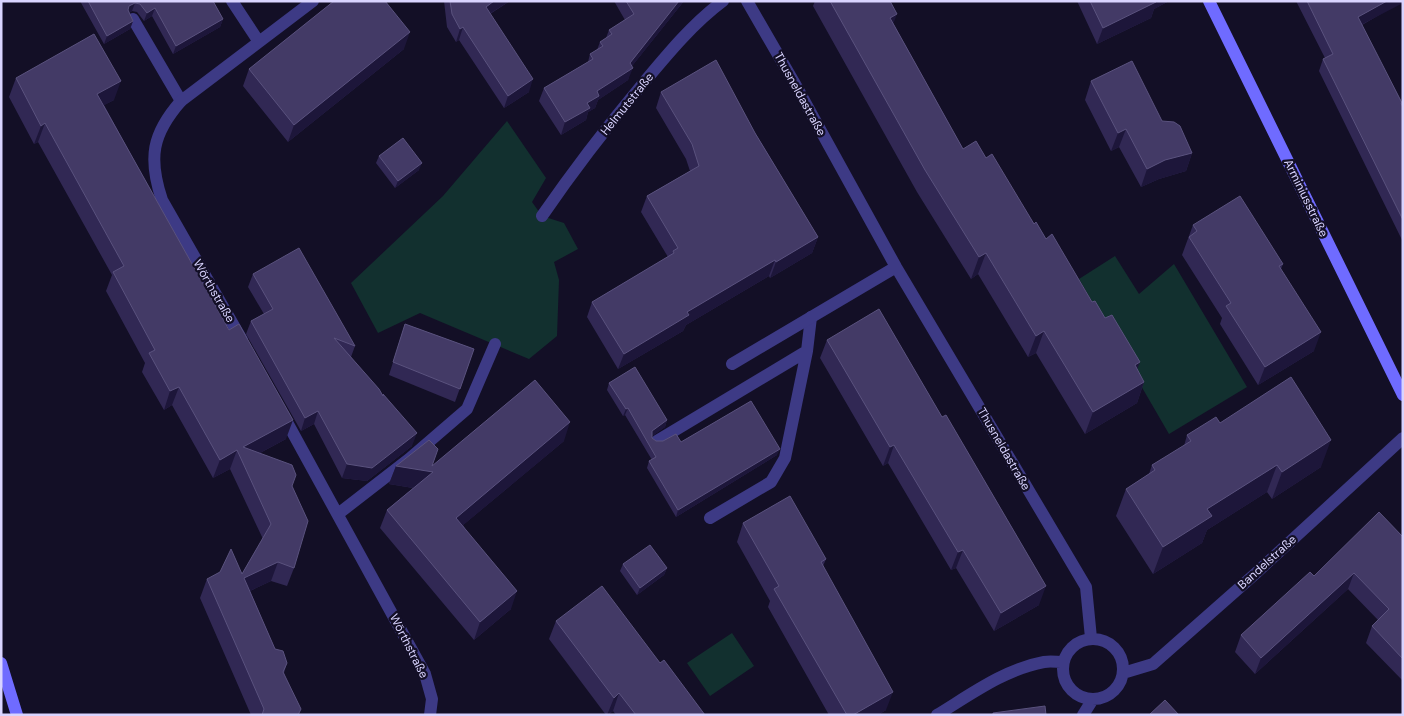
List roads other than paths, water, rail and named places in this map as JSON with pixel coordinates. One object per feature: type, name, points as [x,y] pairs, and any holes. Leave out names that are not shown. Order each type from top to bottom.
[{"type":"main road","name":"Arminiusstraße","points":[[1209,1],[1403,395]]},
{"type":"main road","points":[[1,663],[17,715]]},
{"type":"street","points":[[232,1],[259,42]]},
{"type":"street","name":"Wörthstraße","points":[[249,353],[167,209],[156,179],[154,166],[157,138],[165,121],[181,101],[314,1]]},
{"type":"street","name":"Helmutstraße","points":[[542,216],[612,121],[669,52],[710,11],[723,1]]},
{"type":"street","name":"Thusneldastraße","points":[[747,1],[796,84],[896,267],[1086,587],[1091,638]]},
{"type":"street","points":[[133,20],[181,101]]},
{"type":"street","points":[[732,364],[896,267]]},
{"type":"street","points":[[710,518],[770,482],[784,458],[811,317]]},
{"type":"street","points":[[338,514],[409,459],[467,409],[495,344]]},
{"type":"street","points":[[656,442],[806,351]]},
{"type":"street","name":"Wörthstraße","points":[[277,404],[425,674],[432,699],[430,715]]},
{"type":"street","name":"Bandelstraße","points":[[1123,674],[1153,664],[1255,574],[1403,438]]},
{"type":"street","points":[[1091,638],[1102,640],[1115,647],[1121,657],[1123,674],[1117,688],[1111,694],[1093,699],[1079,697],[1071,690],[1065,681],[1062,671],[1063,662],[1072,647],[1081,641],[1091,638]]},
{"type":"street","points":[[937,715],[1022,667],[1046,662],[1063,662]]},
{"type":"street","points":[[1083,715],[1093,699]]}]
